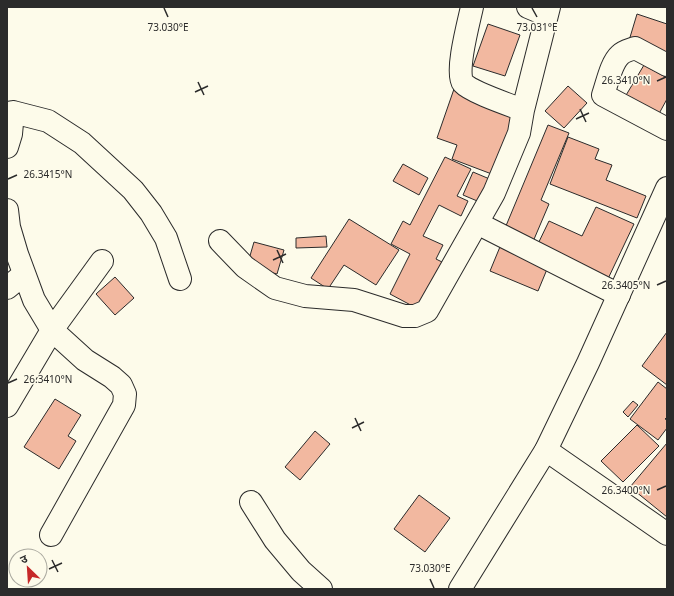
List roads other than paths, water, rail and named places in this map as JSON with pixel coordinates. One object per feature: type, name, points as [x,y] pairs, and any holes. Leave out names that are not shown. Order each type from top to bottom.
[{"type":"main road","points":[[472,7],[465,38],[460,74],[462,82],[470,88],[523,110]]},
{"type":"main road","points":[[220,241],[245,267],[275,288],[305,296],[354,300],[404,316],[415,316],[427,310],[494,193],[519,133],[541,10]]},
{"type":"main road","points":[[667,65],[635,48],[626,51],[620,54],[615,62],[603,95],[667,129]]},
{"type":"main road","points":[[7,147],[11,134],[10,113],[48,121],[82,143],[132,190],[151,213],[166,238],[180,279]]},
{"type":"main road","points":[[460,589],[546,450],[667,191]]},
{"type":"main road","points":[[7,210],[9,228],[16,254],[34,300],[52,330],[85,360],[112,377],[121,385],[125,394],[124,405],[51,535]]},
{"type":"main road","points":[[477,223],[619,295]]},
{"type":"main road","points":[[7,406],[52,330],[102,262]]},
{"type":"main road","points":[[7,288],[24,274]]},
{"type":"main road","points":[[546,450],[667,534]]},
{"type":"main road","points":[[251,502],[275,540],[301,571],[321,589]]}]
